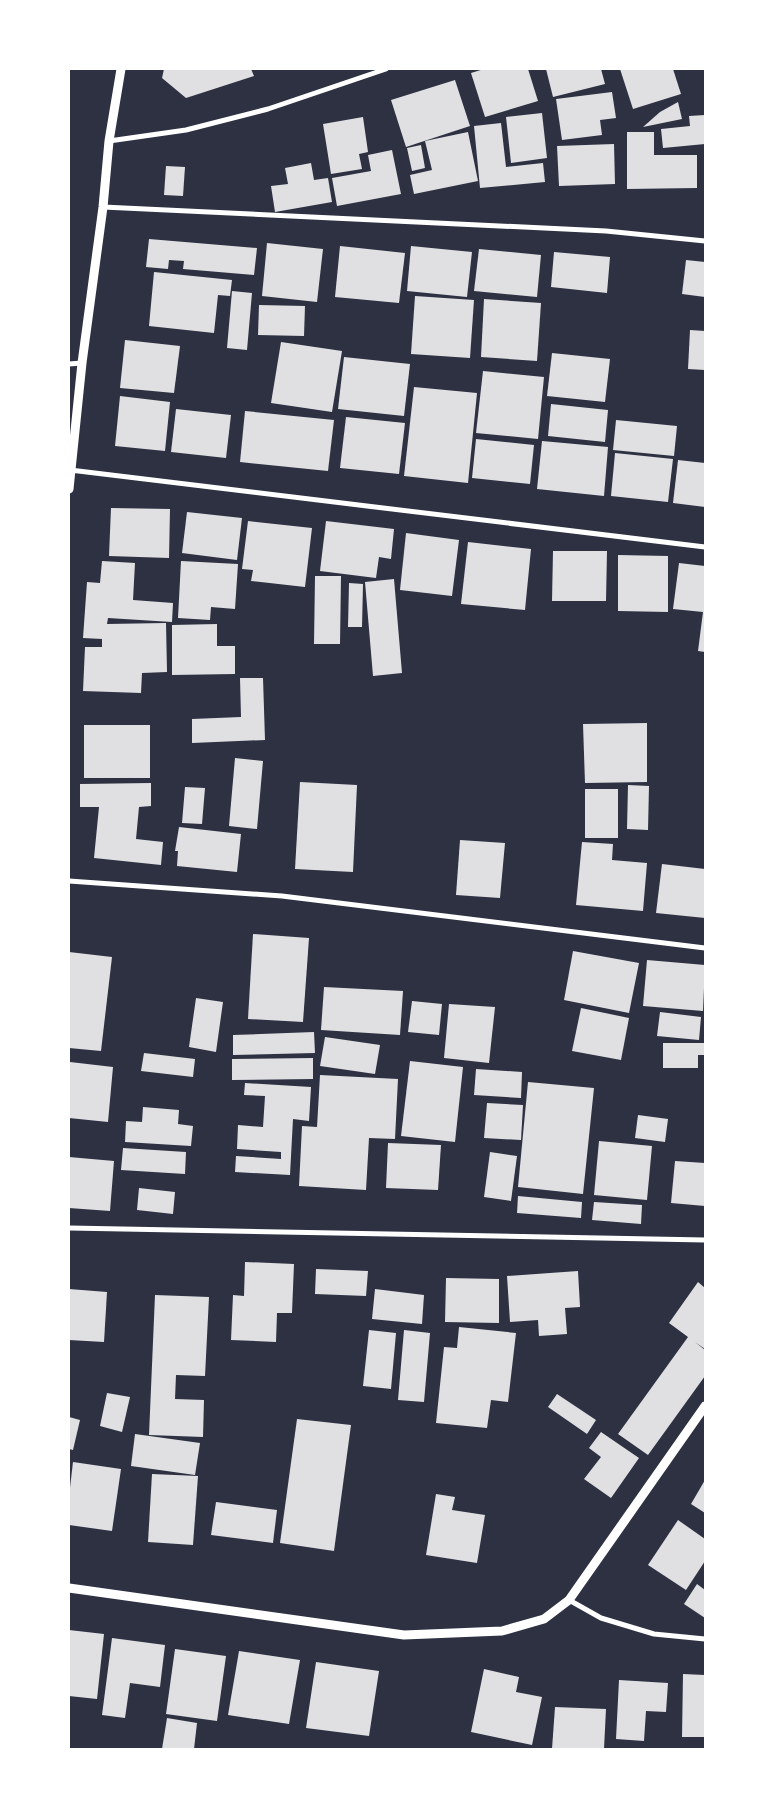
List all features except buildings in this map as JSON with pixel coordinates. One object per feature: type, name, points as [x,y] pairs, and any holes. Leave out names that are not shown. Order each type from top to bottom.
[{"type":"street","points":[[69,489],[82,363],[103,207],[109,141],[121,69]]},
{"type":"street","points":[[109,141],[186,130],[268,110],[386,69]]},
{"type":"street","points":[[103,207],[606,232],[705,241]]},
{"type":"street","points":[[69,364],[82,363]]},
{"type":"street","points":[[70,470],[705,547]]},
{"type":"street","points":[[69,881],[282,896],[705,948]]},
{"type":"street","points":[[69,1228],[705,1240]]},
{"type":"street","points":[[69,1588],[404,1635],[502,1631],[544,1619],[569,1600],[705,1406]]},
{"type":"street","points":[[569,1600],[601,1618],[654,1634],[705,1639]]}]
